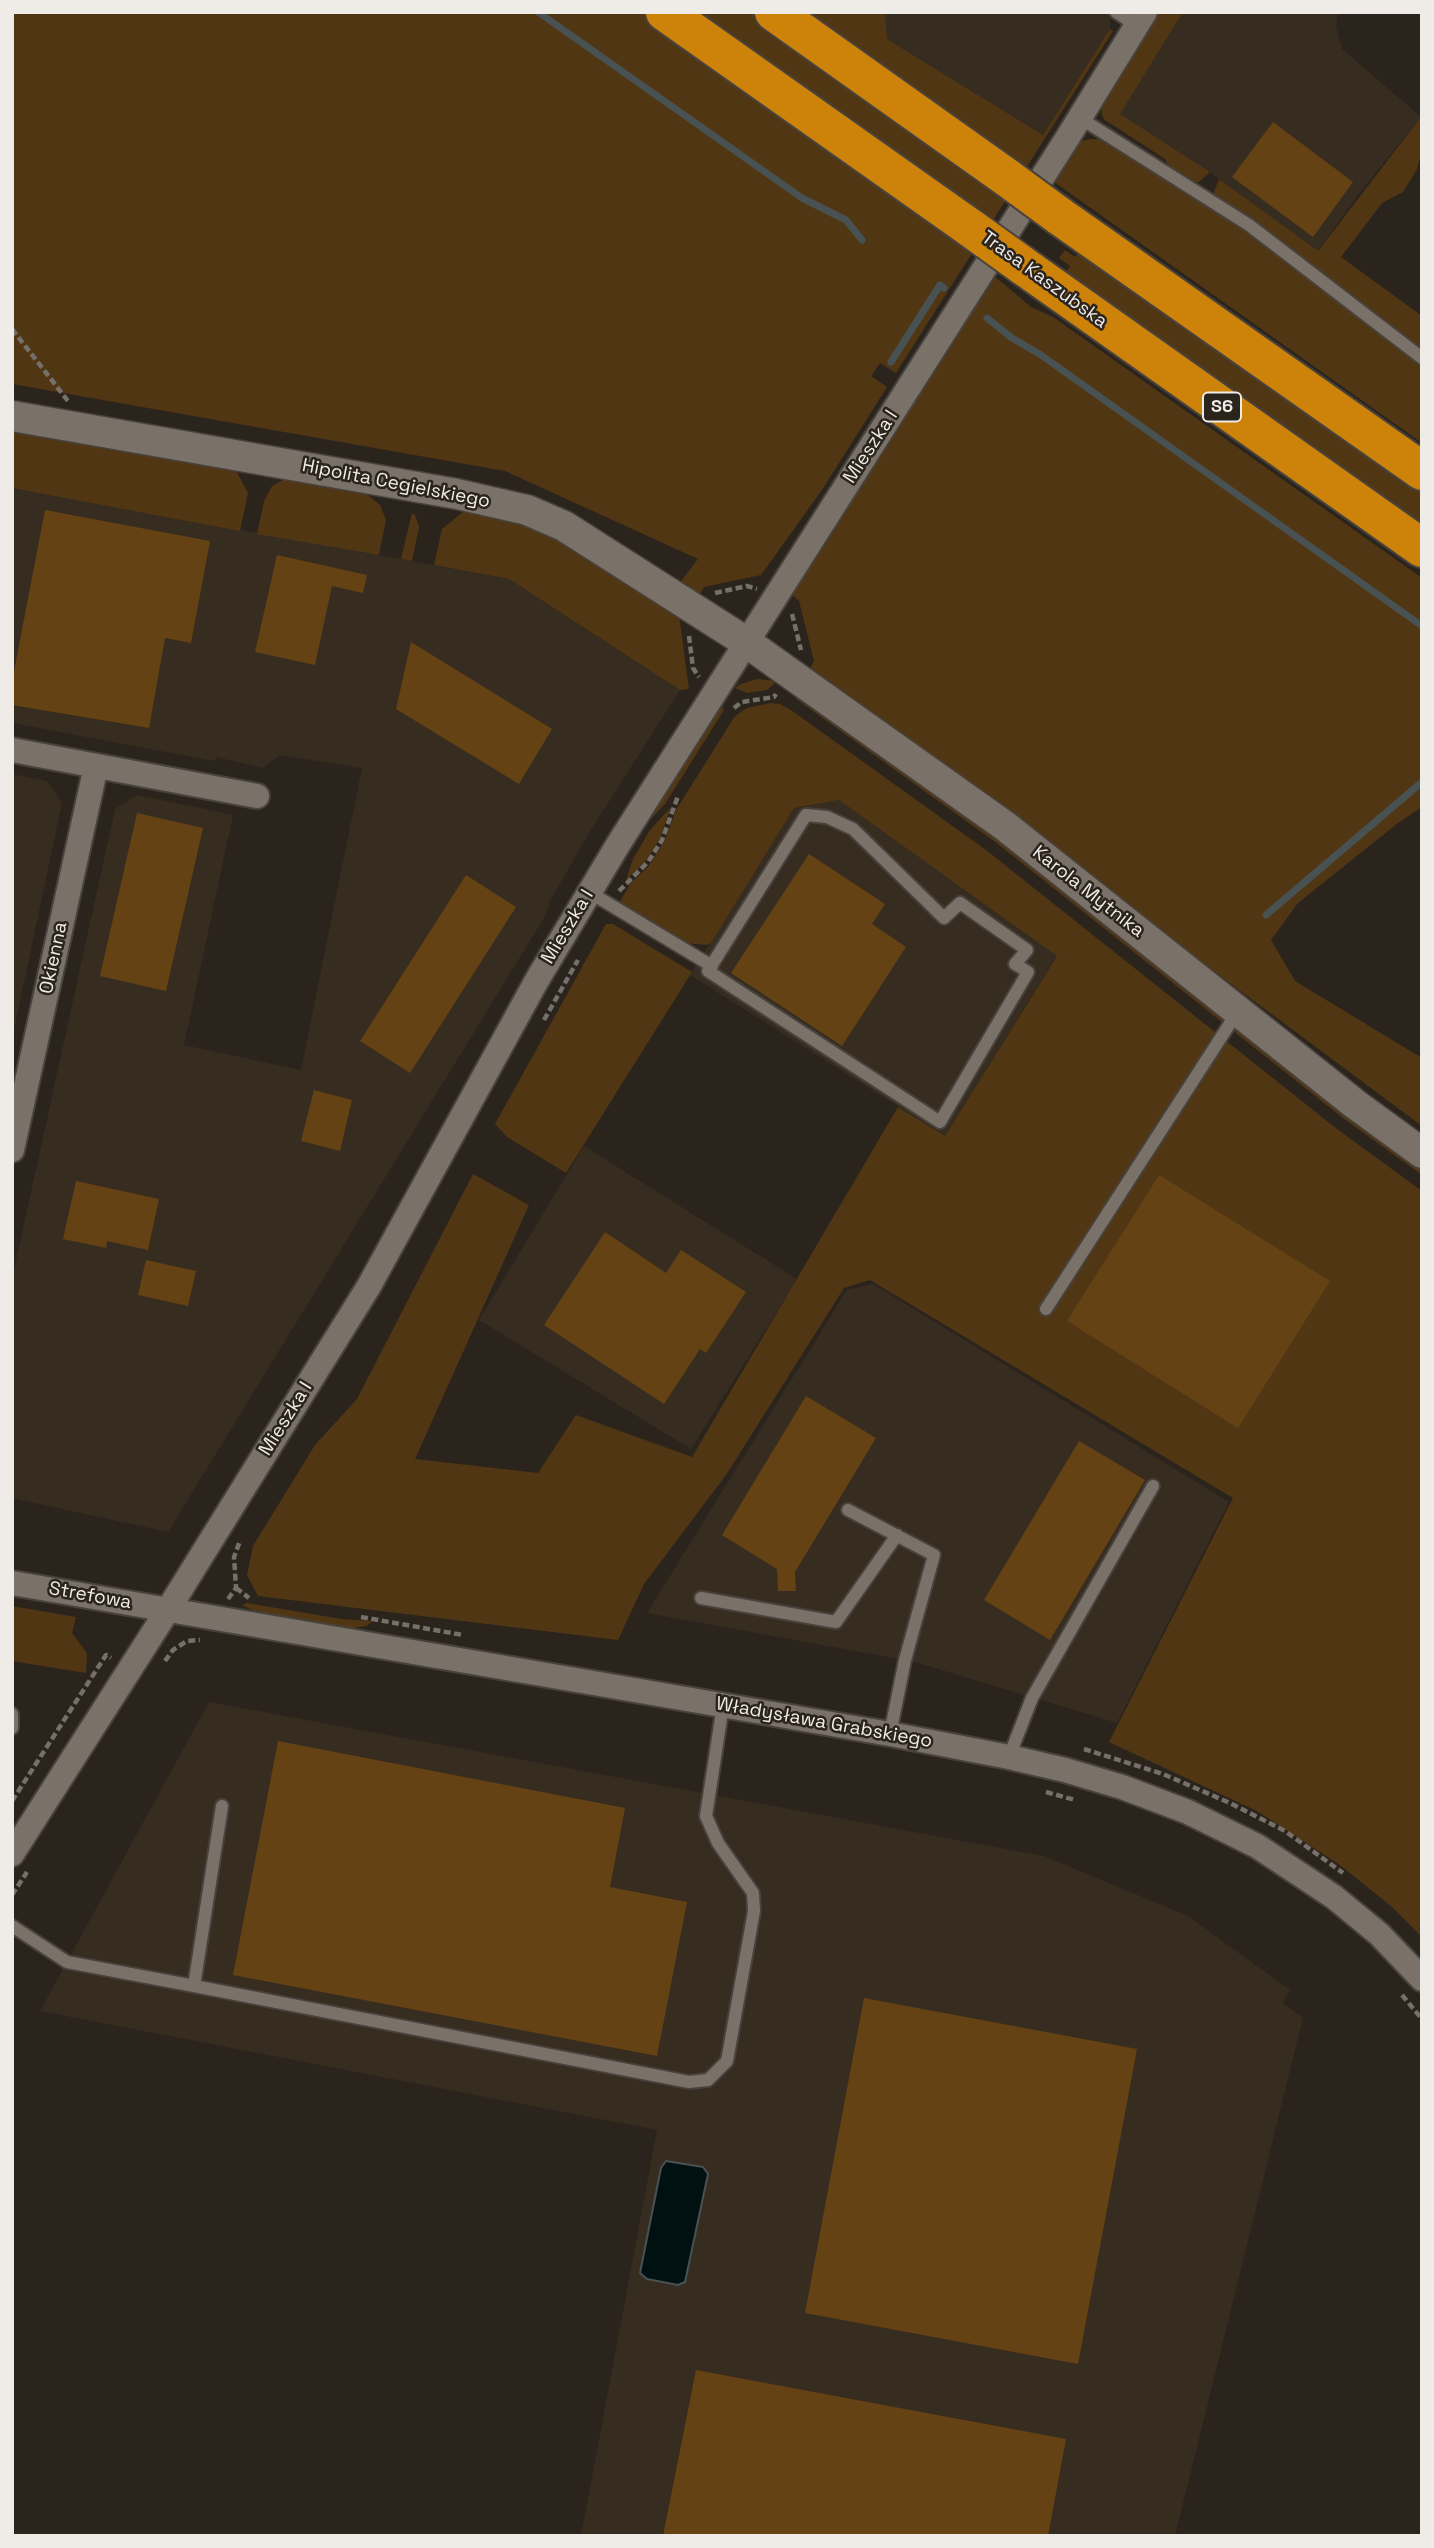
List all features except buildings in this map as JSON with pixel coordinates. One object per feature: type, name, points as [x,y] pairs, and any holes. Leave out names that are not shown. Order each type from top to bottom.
[{"type":"highway","name":"Trasa Kaszubska","points":[[665,12],[1422,548]]},
{"type":"highway","points":[[774,12],[1422,471]]},
{"type":"street","name":"Mieszka I","points":[[12,1854],[369,1286],[537,980],[589,892],[1141,19]]},
{"type":"street","name":"Hipolita Cegielskiego","points":[[12,416],[457,494],[527,510],[564,526],[746,642]]},
{"type":"street","name":"Karola Mytnika","points":[[746,642],[1005,826],[1354,1104],[1422,1153]]},
{"type":"street","points":[[12,750],[257,796]]},
{"type":"street","name":"Okienna","points":[[12,1150],[96,766]]},
{"type":"street","name":"Strefowa","points":[[12,1583],[97,1599],[169,1608]]},
{"type":"street","name":"Władysława Grabskiego","points":[[169,1608],[890,1734],[1009,1757],[1122,1787],[1188,1811],[1257,1846],[1334,1897],[1379,1934],[1422,1979]]},
{"type":"lane","points":[[1116,12],[1141,19]]},
{"type":"lane","points":[[1080,118],[1249,225],[1422,358]]},
{"type":"lane","points":[[589,892],[706,962],[708,971],[940,1122],[1028,972],[1015,964],[1027,950],[960,903],[944,918],[853,829],[827,817],[806,815],[706,962]]},
{"type":"lane","points":[[1046,1309],[1238,1011]]},
{"type":"lane","points":[[1009,1757],[1032,1698],[1153,1486]]},
{"type":"lane","points":[[848,1510],[934,1555],[905,1660],[890,1734]]},
{"type":"lane","points":[[701,1598],[836,1622],[897,1535]]},
{"type":"lane","points":[[12,1926],[67,1962],[689,2082],[708,2080],[727,2061],[754,1911],[753,1893],[718,1843],[706,1816],[723,1705]]},
{"type":"lane","points":[[12,1714],[12,1728]]},
{"type":"lane","points":[[194,1986],[222,1806]]},
{"type":"path","points":[[12,329],[89,429]]},
{"type":"path","points":[[619,891],[648,862],[663,840],[678,797]]},
{"type":"path","points":[[12,1801],[106,1655]]},
{"type":"path","points":[[1037,1789],[1077,1800]]},
{"type":"path","points":[[1394,1986],[1422,2019]]},
{"type":"shaded area","points":[[12,12],[885,12],[887,39],[1043,135],[1110,29],[1113,31],[896,373],[880,363],[871,376],[887,387],[822,490],[761,575],[704,587],[699,596],[679,584],[698,559],[505,471],[12,384]]},
{"type":"shaded area","points":[[885,12],[1115,12],[1110,20],[1110,29],[1043,135],[887,39]]},
{"type":"shaded area","points":[[1156,12],[1183,12],[1120,114],[1210,172],[1199,182],[1192,182],[1170,169],[1165,159],[1105,120],[1102,115],[1101,103]]},
{"type":"shaded area","points":[[1183,12],[1338,12],[1336,26],[1342,49],[1421,117],[1357,196],[1317,252],[1210,172],[1119,114]]},
{"type":"shaded area","points":[[1421,117],[1422,151],[1417,169],[1403,192],[1382,203],[1341,257],[1422,316],[1422,350],[1302,257],[1213,194],[1219,179],[1318,251]]},
{"type":"shaded area","points":[[1098,139],[1165,178],[1245,231],[1422,365],[1422,443],[1050,179],[1076,142]]},
{"type":"shaded area","points":[[1084,246],[1422,485],[1422,534],[1062,279],[1070,266],[1059,258],[1065,250],[1075,257]]},
{"type":"shaded area","points":[[992,274],[1031,307],[1053,317],[1422,578],[1422,807],[1298,903],[1271,940],[1295,981],[1422,1058],[1422,1126],[809,670],[814,661],[799,601],[791,594]]},
{"type":"shaded area","points":[[12,428],[227,467],[237,472],[248,493],[240,531],[12,488]]},
{"type":"shaded area","points":[[298,479],[364,492],[380,505],[386,520],[379,555],[257,534],[264,501],[272,486],[283,480]]},
{"type":"shaded area","points":[[12,488],[509,579],[680,690],[592,828],[551,899],[544,918],[168,1532],[12,1498],[12,1279],[115,809],[137,795],[233,815],[184,1045],[301,1070],[362,768],[280,755],[263,768],[216,757],[214,761],[12,723]]},
{"type":"shaded area","points":[[463,512],[484,514],[546,533],[621,576],[679,615],[689,689],[680,690],[509,579],[434,565],[442,529]]},
{"type":"shaded area","points":[[412,513],[419,527],[412,561],[401,559]]},
{"type":"shaded area","points":[[757,679],[777,681],[767,690],[747,693],[735,688],[741,684]]},
{"type":"shaded area","points":[[794,694],[932,787],[1422,1167],[1422,1175],[1344,1119],[994,841],[796,699]]},
{"type":"shaded area","points":[[771,703],[791,710],[986,850],[1337,1129],[1422,1191],[1422,1937],[1392,1907],[1340,1865],[1257,1811],[1109,1742],[1233,1498],[870,1280],[844,1288],[726,1475],[644,1584],[618,1640],[258,1596],[247,1575],[253,1546],[315,1445],[357,1399],[473,1174],[529,1205],[415,1459],[538,1473],[576,1415],[692,1457],[898,1107],[945,1136],[1057,956],[839,800],[794,808],[711,943],[707,945],[685,943],[620,902],[630,884],[648,867],[665,840],[676,810],[735,716],[747,708]]},
{"type":"shaded area","points":[[721,704],[724,710],[665,804],[643,827]]},
{"type":"shaded area","points":[[12,774],[47,781],[62,803],[12,1039]]},
{"type":"shaded area","points":[[839,800],[1057,955],[945,1136],[690,975],[794,808]]},
{"type":"shaded area","points":[[671,807],[660,838],[645,862],[626,880],[633,859],[650,830]]},
{"type":"shaded area","points":[[606,924],[613,924],[692,972],[566,1173],[507,1137],[495,1124]]},
{"type":"shaded area","points":[[584,1146],[797,1279],[691,1449],[479,1320]]},
{"type":"shaded area","points":[[873,1284],[1229,1502],[1117,1723],[915,1662],[647,1613],[847,1290]]},
{"type":"shaded area","points":[[247,1603],[341,1619],[373,1621],[366,1626],[351,1628],[254,1611],[242,1605]]},
{"type":"shaded area","points":[[12,1606],[76,1617],[72,1633],[87,1653],[86,1673],[12,1661]]},
{"type":"shaded area","points":[[209,1702],[1044,1856],[1188,1916],[1290,1990],[1283,2003],[1303,2018],[1175,2536],[581,2536],[657,2130],[40,2011]]},
{"type":"shaded area","points":[[666,2161],[703,2167],[708,2174],[685,2282],[678,2285],[647,2279],[640,2273],[661,2168]]},
{"type":"waterway","points":[[538,12],[802,198],[846,220],[862,240]]},
{"type":"waterway","points":[[891,362],[940,285],[944,288]]},
{"type":"waterway","points":[[987,318],[1422,626]]},
{"type":"waterway","points":[[1266,915],[1422,782]]}]
